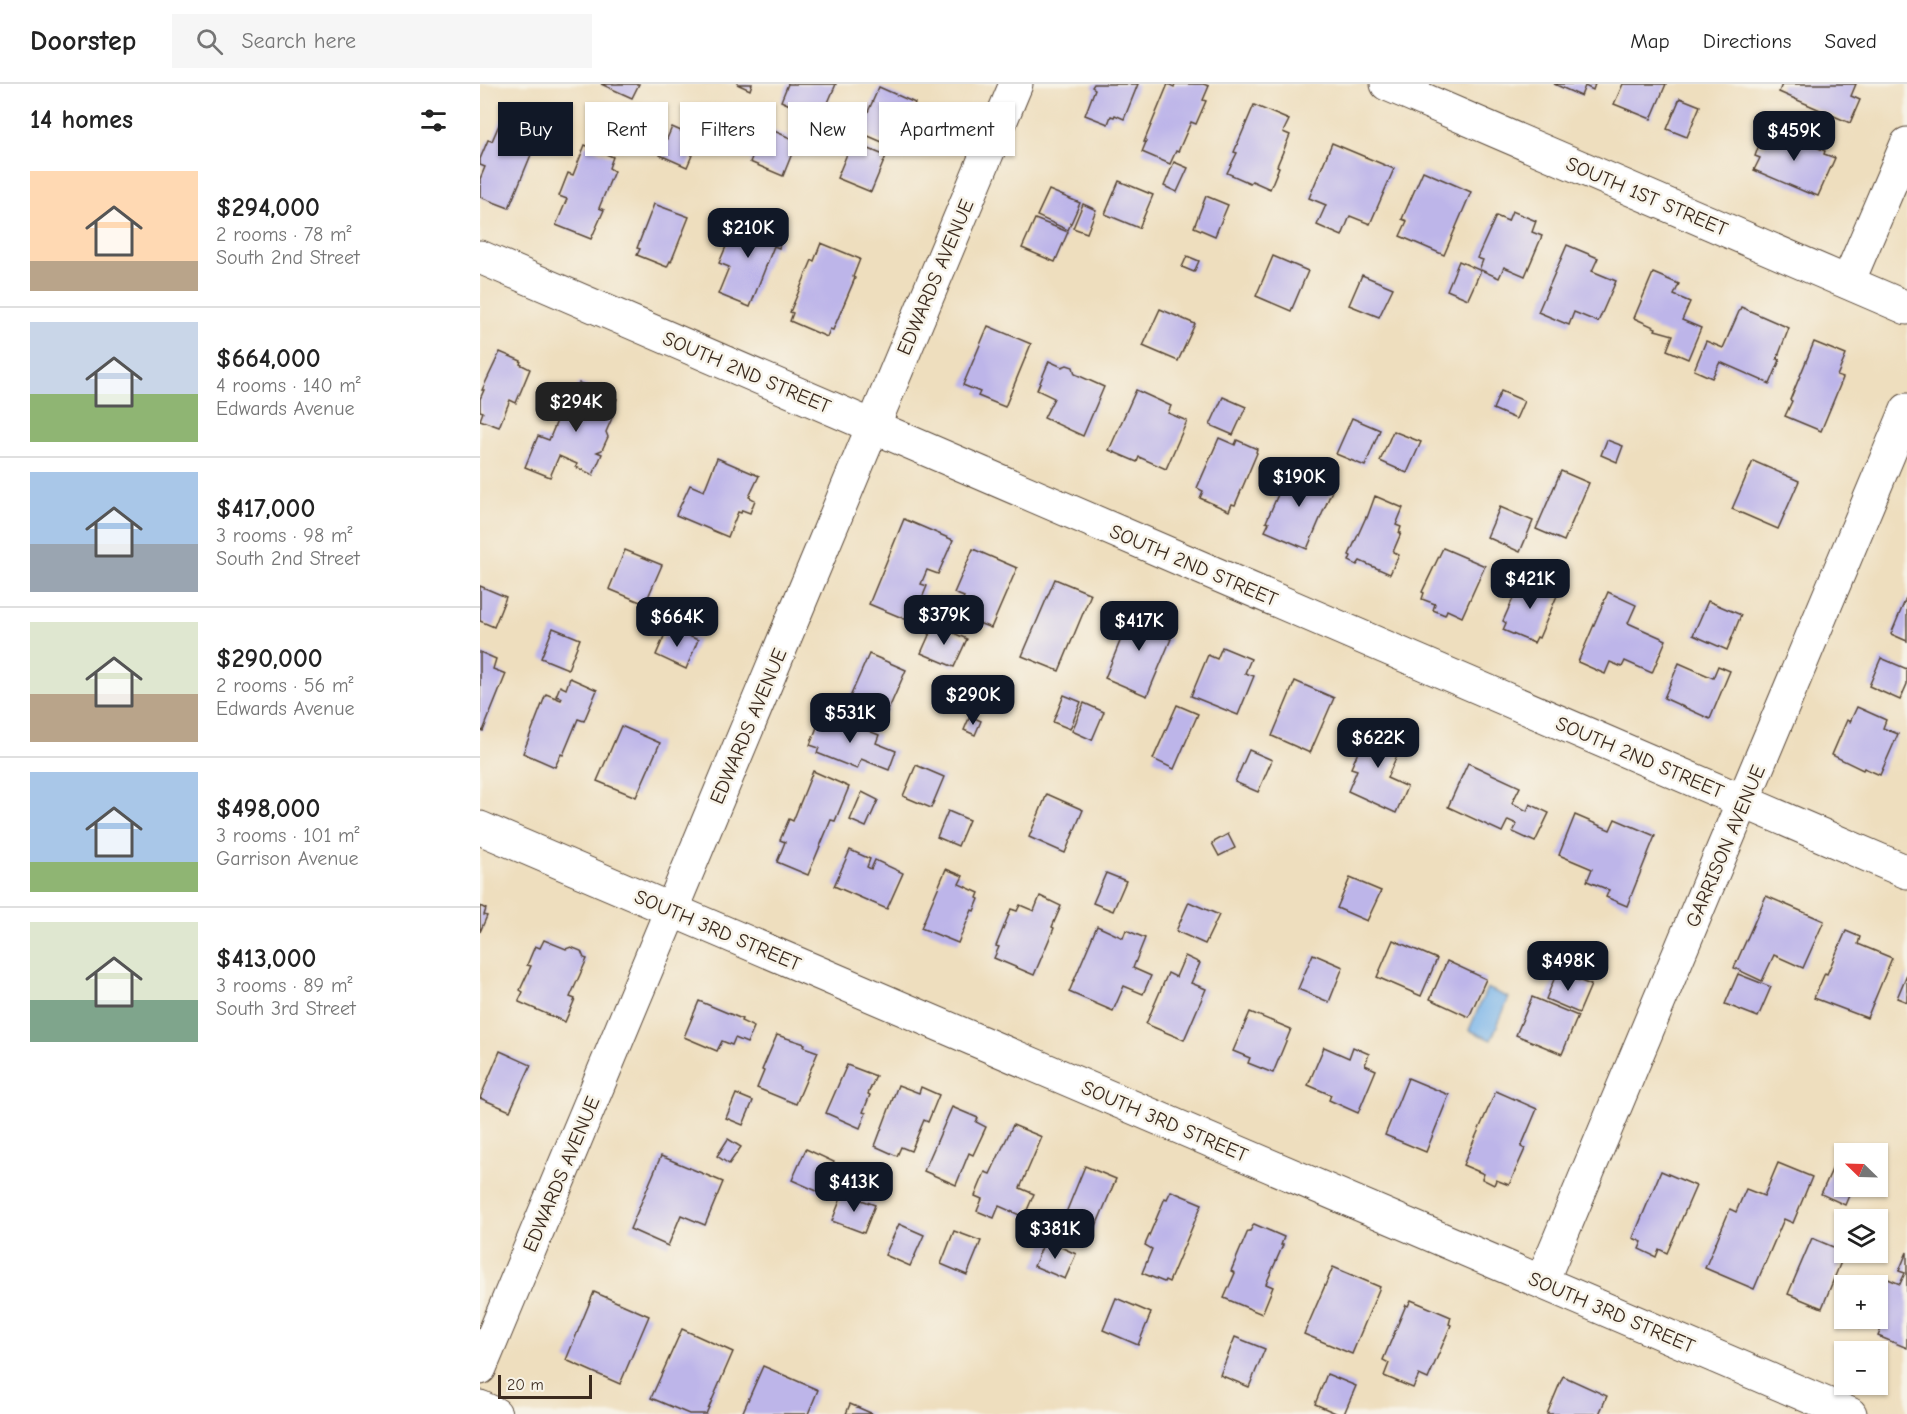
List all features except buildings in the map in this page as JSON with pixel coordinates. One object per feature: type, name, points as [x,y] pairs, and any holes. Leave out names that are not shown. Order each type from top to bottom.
[{"type":"street","name":"EDWARDS AVENUE","points":[[480,1368],[1016,84]]},
{"type":"street","name":"SOUTH 1ST STREET","points":[[1387,84],[1436,94],[1907,308]]},
{"type":"street","points":[[1848,282],[1907,144]]},
{"type":"street","name":"SOUTH 2ND STREET","points":[[480,257],[1907,872]]},
{"type":"street","name":"GARRISON AVENUE","points":[[1542,1281],[1907,410]]},
{"type":"street","name":"SOUTH 3RD STREET","points":[[480,828],[1850,1414]]},
{"type":"street","points":[[480,1407],[495,1414]]},
{"type":"water","points":[[1487,988],[1509,998],[1491,1040],[1469,1030]]}]
